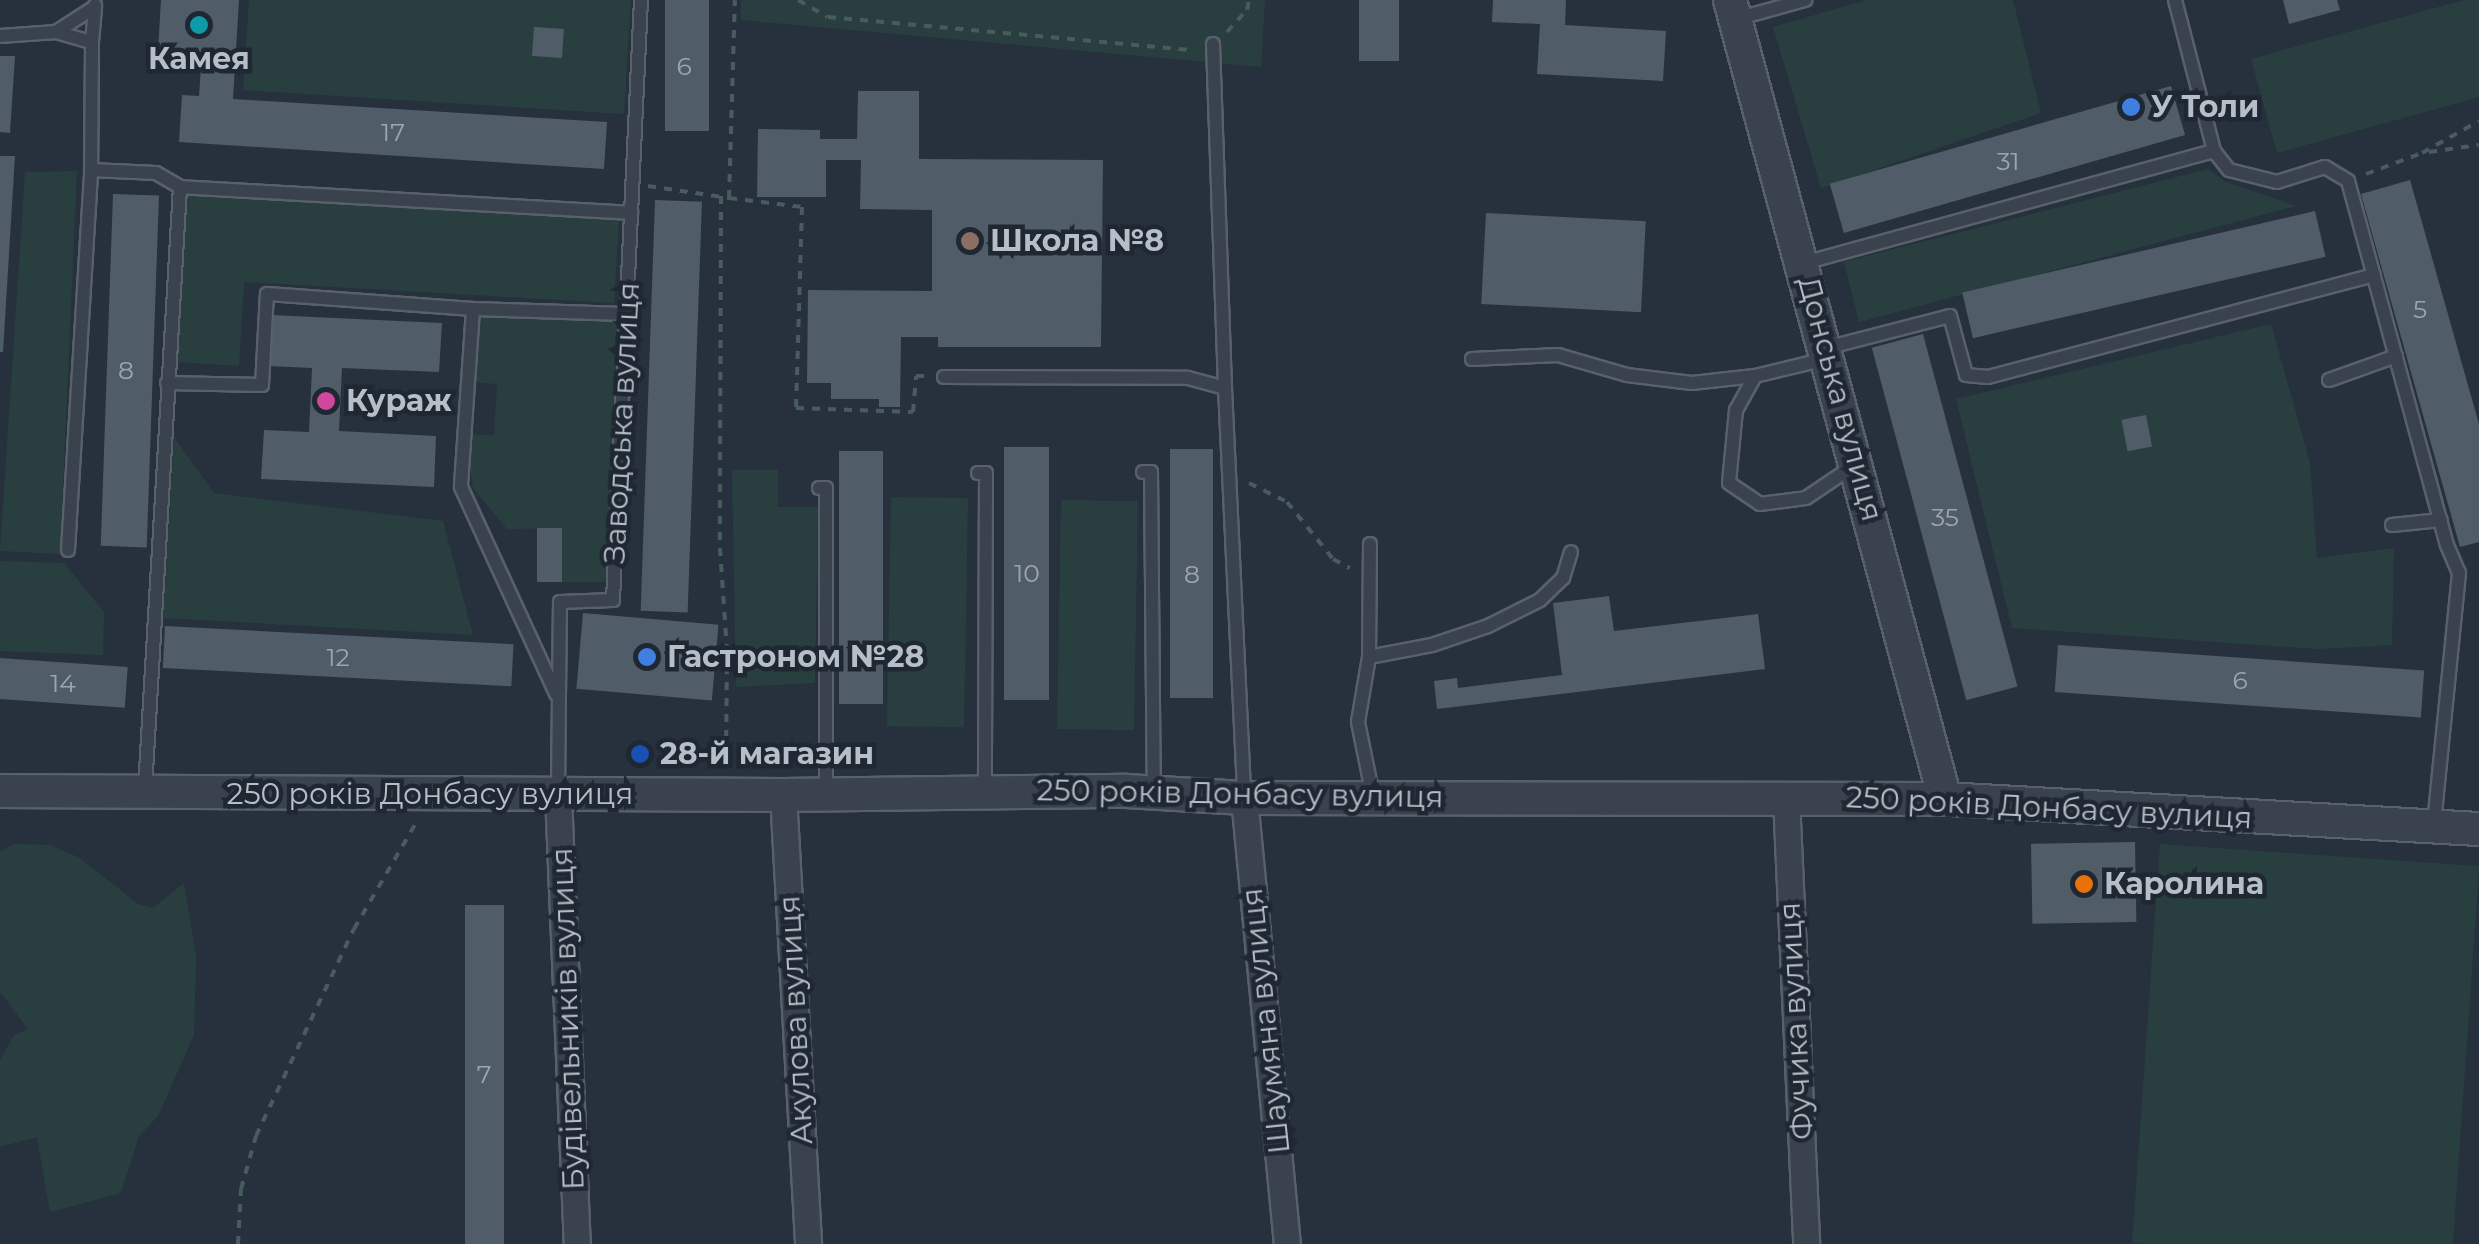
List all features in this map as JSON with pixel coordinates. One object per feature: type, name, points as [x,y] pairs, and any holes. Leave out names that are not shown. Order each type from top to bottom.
[{"type":"street","name":"Донська вулиця","points":[[1733,9],[1945,799]]},
{"type":"street","name":"250 років Донбасу вулиця","points":[[0,791],[558,795],[1154,792],[1244,798],[1945,799],[2479,829]]},
{"type":"street","name":"Будівельників вулиця","points":[[558,795],[577,1244]]},
{"type":"street","name":"Акулова вулиця","points":[[783,795],[808,1244]]},
{"type":"street","name":"Шаумяна вулиця","points":[[1244,798],[1287,1244]]},
{"type":"street","name":"Фучика вулиця","points":[[1786,798],[1806,1244]]},
{"type":"lane","name":"Заводська вулиця","points":[[558,795],[560,602],[613,600],[641,0]]},
{"type":"lane","points":[[1733,9],[1804,0]]},
{"type":"lane","points":[[2175,0],[2214,152],[2229,170],[2278,182],[2325,167],[2348,181],[2440,520],[2459,573],[2434,827]]},
{"type":"lane","points":[[56,32],[96,3]]},
{"type":"lane","points":[[68,550],[96,3]]},
{"type":"lane","points":[[0,36],[18,38],[56,32],[92,42]]},
{"type":"lane","points":[[1213,44],[1226,474],[1244,798]]},
{"type":"lane","points":[[1804,263],[2214,152]]},
{"type":"lane","points":[[90,170],[156,173],[180,187],[631,213]]},
{"type":"lane","points":[[144,792],[180,187]]},
{"type":"lane","points":[[1472,359],[1558,355],[1627,374],[1692,383],[1756,376],[1950,316],[1966,376],[1988,376],[2374,276]]},
{"type":"lane","points":[[167,383],[262,385],[266,294],[472,309],[626,314]]},
{"type":"lane","points":[[472,309],[461,486],[559,700]]},
{"type":"lane","points":[[2329,380],[2396,356]]},
{"type":"lane","points":[[1756,376],[1736,410],[1729,483],[1760,504],[1806,498],[1856,463]]},
{"type":"lane","points":[[944,377],[1188,378],[1225,388]]},
{"type":"lane","points":[[1143,472],[1151,472],[1154,792]]},
{"type":"lane","points":[[978,473],[986,474],[985,793]]},
{"type":"lane","points":[[819,488],[826,488],[826,795]]},
{"type":"lane","points":[[2392,525],[2440,520]]},
{"type":"lane","points":[[1370,544],[1369,657],[1358,722],[1373,796]]},
{"type":"lane","points":[[1369,657],[1432,645],[1488,626],[1540,600],[1563,578],[1571,552]]},
{"type":"path","points":[[729,198],[735,0]]},
{"type":"path","points":[[798,0],[828,18],[1201,50],[1233,28],[1249,0]]},
{"type":"path","points":[[2348,181],[2422,153],[2479,122]]},
{"type":"path","points":[[2422,153],[2479,145]]},
{"type":"path","points":[[632,184],[802,208],[796,408],[913,412],[916,376],[944,377]]},
{"type":"path","points":[[721,196],[720,548],[727,650],[726,764]]},
{"type":"path","points":[[1226,474],[1287,502],[1333,559],[1370,577]]},
{"type":"path","points":[[238,1244],[242,1189],[256,1136],[354,929],[387,866],[405,846],[429,794]]},
{"type":"green space","points":[[249,0],[631,0],[624,114],[243,90]]},
{"type":"green space","points":[[741,0],[1265,0],[1261,67],[741,20]]},
{"type":"green space","points":[[1867,0],[2013,0],[2041,113],[1821,188],[1773,27]]},
{"type":"green space","points":[[2464,0],[2479,0],[2479,97],[2277,153],[2251,59]]},
{"type":"green space","points":[[2208,169],[2226,182],[2296,206],[1859,322],[1844,262]]},
{"type":"green space","points":[[77,171],[60,554],[0,551],[25,172]]},
{"type":"green space","points":[[187,195],[619,220],[614,303],[244,282],[239,366],[177,362]]},
{"type":"green space","points":[[473,309],[626,314],[615,582],[562,582],[562,528],[507,529],[473,488],[465,434],[494,435],[497,384],[468,382]]},
{"type":"green space","points":[[2271,324],[2310,463],[2317,558],[2394,548],[2392,645],[2319,649],[2012,628],[1956,399]]},
{"type":"green space","points":[[174,437],[214,493],[443,521],[473,635],[163,618]]},
{"type":"green space","points":[[732,470],[778,470],[778,507],[818,507],[815,683],[736,687]]},
{"type":"green space","points":[[891,497],[968,498],[964,727],[887,726]]},
{"type":"green space","points":[[1061,500],[1138,501],[1134,730],[1057,729]]},
{"type":"green space","points":[[0,561],[64,563],[104,612],[103,655],[0,651]]},
{"type":"green space","points":[[13,844],[50,845],[78,857],[138,904],[153,908],[184,883],[196,956],[194,1035],[158,1116],[139,1136],[121,1193],[50,1212],[37,1137],[0,1147],[0,1060],[14,1035],[28,1029],[0,992],[0,852]]},
{"type":"green space","points":[[2160,844],[2479,866],[2453,1244],[2132,1243]]},
{"type":"building","points":[[161,0],[239,0],[233,99],[607,122],[604,169],[179,142],[182,95],[199,96],[202,53],[158,50]]},
{"type":"building","points":[[665,0],[709,0],[709,131],[665,131]]},
{"type":"building","points":[[1359,0],[1399,0],[1399,61],[1359,61]]},
{"type":"building","points":[[1493,0],[1566,0],[1565,25],[1666,31],[1663,81],[1537,74],[1540,24],[1492,22]]},
{"type":"building","points":[[2283,0],[2337,0],[2340,10],[2289,24]]},
{"type":"building","points":[[534,27],[564,29],[562,58],[532,56]]},
{"type":"building","points":[[0,56],[15,56],[10,133],[0,132]]},
{"type":"building","points":[[2171,86],[2185,135],[1844,233],[1830,184]]},
{"type":"building","points":[[858,91],[919,91],[919,159],[1103,160],[1101,347],[938,347],[938,337],[901,337],[900,407],[879,407],[879,399],[831,399],[831,383],[807,383],[808,290],[932,291],[932,210],[860,209],[861,160],[826,160],[826,197],[757,197],[758,129],[820,130],[820,139],[857,139]]},
{"type":"building","points":[[0,156],[15,156],[3,352],[0,352]]},
{"type":"building","points":[[2410,180],[2479,424],[2479,542],[2460,547],[2361,194]]},
{"type":"building","points":[[113,194],[159,196],[147,547],[101,546]]},
{"type":"building","points":[[655,200],[702,202],[688,612],[641,611]]},
{"type":"building","points":[[2315,211],[2326,257],[1973,338],[1962,292]]},
{"type":"building","points":[[1486,213],[1646,221],[1641,312],[1481,304]]},
{"type":"building","name":"Кураж","points":[[270,315],[442,323],[439,372],[342,368],[339,431],[436,436],[434,487],[261,479],[264,430],[309,432],[312,368],[268,366]]},
{"type":"building","points":[[1923,334],[2017,687],[1966,700],[1872,348]]},
{"type":"building","points":[[2146,415],[2152,446],[2128,451],[2121,420]]},
{"type":"building","points":[[1004,447],[1049,447],[1049,700],[1004,700]]},
{"type":"building","points":[[1170,449],[1213,449],[1213,698],[1170,698]]},
{"type":"building","points":[[839,451],[883,451],[883,704],[839,704]]},
{"type":"building","points":[[537,528],[562,528],[562,582],[537,582]]},
{"type":"building","points":[[1609,596],[1614,631],[1758,614],[1765,669],[1437,709],[1434,681],[1457,678],[1458,688],[1562,675],[1553,603]]},
{"type":"building","name":"Гастроном №28","points":[[583,613],[718,625],[712,701],[576,689]]},
{"type":"building","points":[[165,626],[514,644],[511,686],[163,668]]},
{"type":"building","points":[[2058,645],[2424,671],[2421,717],[2055,692]]},
{"type":"building","points":[[0,658],[128,667],[125,708],[0,699]]},
{"type":"building","name":"Каролина","points":[[2135,842],[2136,922],[2032,924],[2031,844]]},
{"type":"building","points":[[465,905],[504,905],[504,1244],[465,1244]]},
{"type":"place","name":"Камея","points":[[199,25]]},
{"type":"place","name":"У Толи","points":[[2131,107]]},
{"type":"place","name":"Школа №8","points":[[970,241]]},
{"type":"place","name":"Кураж","points":[[326,401]]},
{"type":"place","name":"Гастроном №28","points":[[647,657]]},
{"type":"place","name":"28-й магазин","points":[[640,754]]},
{"type":"place","name":"Каролина","points":[[2084,884]]}]
